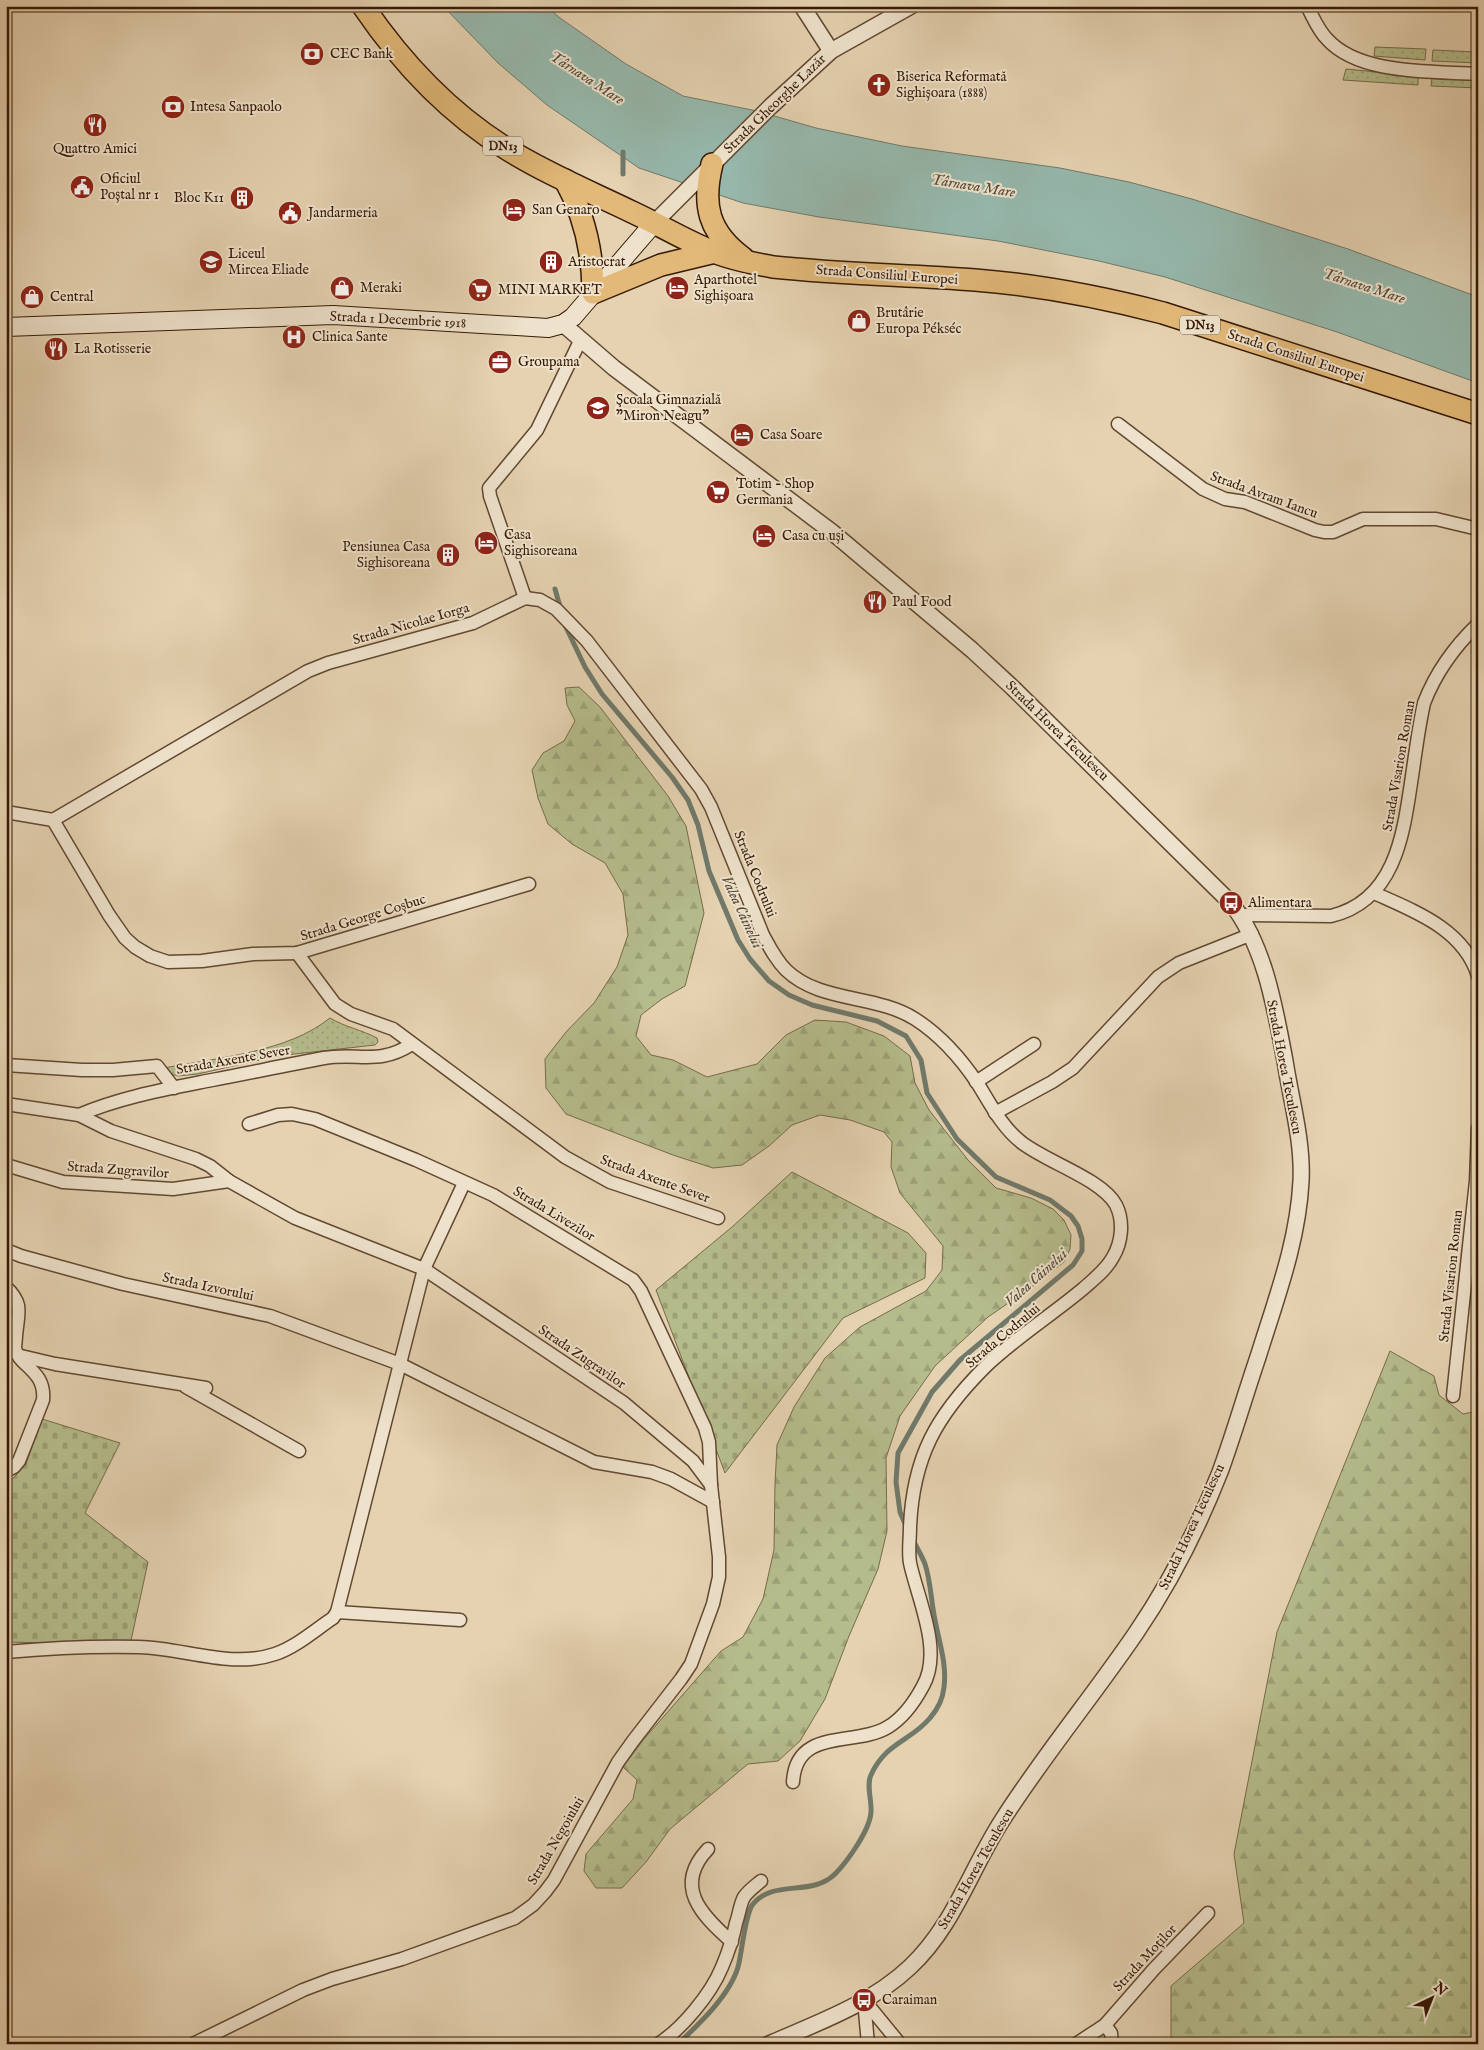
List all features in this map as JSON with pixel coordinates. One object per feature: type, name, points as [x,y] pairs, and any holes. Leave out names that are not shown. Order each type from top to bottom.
[{"type":"highway","name":"Strada Consiliul Europei","points":[[363,6],[403,58],[452,109],[508,149],[565,180],[715,252],[750,262],[796,269],[975,280],[1066,291],[1111,299],[1162,313],[1478,414]]},
{"type":"highway","points":[[712,164],[708,186],[708,212],[716,230],[725,242],[750,262]]},
{"type":"highway","points":[[565,180],[580,209],[589,240],[593,293],[661,265],[715,252]]},
{"type":"main road","points":[[562,324],[572,317],[654,223]]},
{"type":"main road","name":"Strada 1 Decembrie 1918","points":[[6,328],[334,315],[529,328],[548,328],[562,324]]},
{"type":"street","points":[[802,6],[830,51]]},
{"type":"street","name":"Strada Gheorghe Lazăr","points":[[654,223],[712,164],[830,51],[911,6]]},
{"type":"street","points":[[1307,6],[1326,39],[1350,57],[1364,63],[1393,68],[1478,74]]},
{"type":"street","name":"Strada Horea Teculescu","points":[[562,324],[580,341],[832,532],[972,650],[1224,896],[1241,915],[1252,934],[1272,999],[1280,1033],[1298,1140],[1301,1176],[1299,1206],[1288,1262],[1220,1472],[1179,1560],[1158,1598],[1137,1632],[1002,1820],[942,1930],[911,1966],[864,2000],[818,2023],[769,2044]]},
{"type":"street","points":[[525,598],[490,496],[489,488],[537,430],[580,341]]},
{"type":"street","name":"Strada Avram Iancu","points":[[1118,424],[1203,489],[1225,499],[1246,502],[1324,532],[1333,532],[1363,518],[1436,519],[1478,529]]},
{"type":"street","name":"Strada Codrului","points":[[525,598],[540,600],[556,608],[587,641],[701,789],[711,807],[764,935],[774,955],[787,971],[805,983],[827,991],[891,1006],[915,1020],[937,1037],[957,1057],[1007,1129],[1026,1146],[1106,1192],[1120,1214],[1122,1228],[1120,1242],[1113,1258],[1102,1272],[1057,1311],[1017,1340],[995,1359],[955,1399],[933,1431],[922,1458],[913,1489],[909,1559],[931,1650],[930,1667],[924,1685],[902,1716],[888,1727],[870,1735],[829,1740],[811,1748],[794,1769],[794,1782]]},
{"type":"street","name":"Strada Nicolae Iorga","points":[[53,820],[308,671],[328,662],[473,623],[525,598]]},
{"type":"street","name":"Strada Visarion Roman","points":[[1241,915],[1331,916],[1341,914],[1374,893],[1391,867],[1401,838],[1424,703],[1431,685],[1449,654],[1478,624]]},
{"type":"street","points":[[6,812],[53,820]]},
{"type":"street","name":"Strada George Coșbuc","points":[[53,820],[104,907],[125,938],[150,956],[168,962],[202,961],[253,954],[297,953],[529,884]]},
{"type":"street","points":[[1374,893],[1416,912],[1445,929],[1458,940],[1469,955],[1478,976]]},
{"type":"street","points":[[995,1112],[1052,1082],[1073,1068],[1158,977],[1179,963],[1252,934]]},
{"type":"street","name":"Strada Axente Sever","points":[[297,953],[335,1004],[351,1014],[393,1029],[565,1157],[610,1182],[718,1218]]},
{"type":"street","name":"Strada Axente Sever","points":[[6,1065],[98,1070],[157,1066],[174,1088],[327,1058],[381,1057],[400,1052],[412,1044]]},
{"type":"street","points":[[976,1082],[1034,1044]]},
{"type":"street","name":"Strada Zugravilor","points":[[79,1115],[112,1103],[174,1088]]},
{"type":"street","name":"Strada Zugravilor","points":[[6,1104],[79,1115],[111,1131],[196,1159],[210,1166],[229,1181],[295,1218],[424,1269],[624,1403],[693,1461],[711,1485]]},
{"type":"street","name":"Strada Livezilor","points":[[248,1124],[278,1115],[292,1114],[315,1119],[416,1160],[492,1196],[633,1280],[641,1291],[705,1428],[709,1442],[711,1485]]},
{"type":"street","name":"Strada Visarion Roman","points":[[1453,1396],[1476,1181],[1478,1128]]},
{"type":"street","name":"Strada Zugravilor","points":[[6,1165],[63,1182],[174,1189],[229,1181]]},
{"type":"street","points":[[6,1652],[43,1648],[139,1647],[226,1658],[251,1659],[276,1654],[290,1647],[333,1618],[337,1612],[424,1269],[464,1183]]},
{"type":"street","name":"Strada Izvorului","points":[[6,1250],[21,1256],[123,1284],[270,1316],[400,1364],[594,1462],[652,1472],[671,1479],[713,1502]]},
{"type":"street","points":[[6,1287],[16,1297],[19,1304],[15,1348],[18,1355],[39,1379],[44,1390],[43,1400],[20,1461],[6,1471]]},
{"type":"street","points":[[18,1355],[55,1364],[206,1388]]},
{"type":"street","points":[[181,1384],[229,1413],[299,1451]]},
{"type":"street","name":"Strada Negoiului","points":[[193,2044],[303,1990],[332,1979],[402,1959],[515,1918],[533,1905],[554,1880],[618,1762],[691,1664],[713,1604],[719,1576],[719,1557],[711,1485]]},
{"type":"street","points":[[337,1612],[460,1620]]},
{"type":"street","points":[[708,1849],[698,1859],[693,1870],[691,1883],[694,1897],[701,1911],[732,1942]]},
{"type":"street","points":[[658,2044],[671,2036],[699,2004],[722,1968],[732,1942],[743,1899],[750,1889],[761,1881]]},
{"type":"street","name":"Strada Moților","points":[[1076,2044],[1104,2025],[1208,1913]]},
{"type":"street","points":[[864,2000],[868,2044]]},
{"type":"street","points":[[864,2000],[900,2044]]},
{"type":"street","points":[[1104,2025],[1111,2032],[1112,2044]]},
{"type":"green space","points":[[1375,47],[1426,49],[1425,60],[1374,56]]},
{"type":"green space","points":[[1433,50],[1478,52],[1478,63],[1432,61]]},
{"type":"green space","points":[[1346,69],[1418,76],[1418,85],[1343,80]]},
{"type":"green space","points":[[1432,77],[1478,79],[1478,88],[1431,86]]},
{"type":"green space","points":[[579,687],[600,707],[668,796],[686,826],[704,913],[685,986],[662,999],[641,1015],[636,1036],[651,1055],[673,1060],[707,1077],[757,1064],[786,1035],[815,1020],[846,1022],[884,1036],[910,1056],[915,1083],[929,1110],[968,1160],[996,1188],[1031,1198],[1053,1209],[1064,1220],[1071,1235],[1070,1249],[1064,1262],[988,1317],[935,1366],[900,1416],[886,1458],[887,1531],[878,1569],[849,1636],[825,1699],[800,1741],[778,1761],[748,1764],[670,1829],[646,1862],[622,1888],[596,1888],[584,1871],[586,1854],[633,1799],[637,1780],[623,1767],[644,1739],[721,1651],[743,1637],[763,1599],[774,1550],[777,1445],[794,1407],[825,1358],[860,1327],[926,1291],[942,1270],[943,1246],[900,1193],[891,1167],[892,1142],[884,1132],[850,1120],[820,1115],[792,1125],[769,1146],[742,1165],[713,1168],[673,1155],[566,1114],[546,1088],[545,1059],[566,1032],[594,1003],[617,967],[628,935],[623,894],[605,863],[572,844],[548,824],[538,798],[532,770],[543,753],[564,741],[575,721],[567,705],[565,688]]},
{"type":"green space","points":[[330,1018],[377,1038],[378,1042],[375,1045],[277,1056],[198,1074],[178,1076],[168,1073],[164,1068],[229,1057],[273,1046],[313,1030]]},
{"type":"green space","points":[[792,1172],[908,1233],[926,1253],[925,1278],[843,1318],[725,1473],[656,1290],[732,1227]]},
{"type":"green space","points":[[1390,1351],[1434,1376],[1439,1395],[1463,1414],[1478,1411],[1478,2044],[1171,2044],[1171,1986],[1244,1923],[1234,1854],[1277,1632]]},
{"type":"green space","points":[[42,1419],[120,1443],[85,1513],[148,1562],[130,1645],[6,1642],[6,1486],[26,1464]]},
{"type":"water","name":"Târnava Mare","points":[[443,6],[546,6],[626,64],[683,96],[757,111],[816,128],[902,146],[1060,168],[1129,182],[1192,199],[1348,249],[1478,297],[1478,383],[1337,332],[1165,277],[1099,261],[998,241],[819,217],[743,203],[639,168],[547,105],[498,63]]},
{"type":"waterway","name":"Valea Câinelui","points":[[623,152],[623,174]]},
{"type":"waterway","name":"Valea Câinelui","points":[[555,589],[561,610]]},
{"type":"waterway","name":"Valea Câinelui","points":[[564,623],[585,667],[602,694],[672,777],[688,800],[698,825],[709,871],[738,940],[750,959],[769,981],[789,995],[812,1005],[877,1021],[906,1036],[921,1060],[927,1093],[957,1139],[996,1177],[1050,1200],[1071,1216],[1078,1226],[1082,1239],[1082,1251],[1073,1265],[960,1360],[932,1392],[898,1453],[896,1482],[900,1512],[906,1526]]},
{"type":"waterway","name":"Valea Câinelui","points":[[678,2044],[713,2008],[734,1978],[748,1916],[753,1904],[761,1896],[771,1892],[815,1885],[826,1881],[835,1874],[846,1862],[867,1828],[871,1812],[870,1779],[877,1764],[891,1749],[923,1726],[933,1715],[939,1704],[944,1687],[944,1661],[927,1571],[913,1540]]},
{"type":"place","name":"CEC Bank","points":[[312,54]]},
{"type":"place","name":"Biserica Reformată Sighișoara (1888)","points":[[879,85]]},
{"type":"place","name":"Intesa Sanpaolo","points":[[173,107]]},
{"type":"place","name":"Quattro Amici","points":[[95,125]]},
{"type":"place","name":"Oficiul Poștal nr 1","points":[[82,187]]},
{"type":"place","name":"Bloc K11","points":[[242,198]]},
{"type":"place","name":"San Genaro","points":[[514,210]]},
{"type":"place","name":"Jandarmeria","points":[[290,213]]},
{"type":"place","name":"Liceul Mircea Eliade","points":[[211,262]]},
{"type":"place","name":"Aristocrat","points":[[551,262]]},
{"type":"place","name":"Meraki","points":[[342,288]]},
{"type":"place","name":"Aparthotel Sighișoara","points":[[677,288]]},
{"type":"place","name":"MINI MARKET","points":[[480,290]]},
{"type":"place","name":"Central","points":[[32,297]]},
{"type":"place","name":"Brutârie Europa Pékséc","points":[[859,321]]},
{"type":"place","name":"Clinica Sante","points":[[294,337]]},
{"type":"place","name":"La Rotisserie","points":[[56,349]]},
{"type":"place","name":"Groupama","points":[[500,362]]},
{"type":"place","name":"Şcoala Gimnazială \"Miron Neagu\"","points":[[598,408]]},
{"type":"place","name":"Casa Soare","points":[[742,435]]},
{"type":"place","name":"Totim - Shop Germania","points":[[718,492]]},
{"type":"place","name":"Casa cu uși","points":[[764,536]]},
{"type":"place","name":"Casa Sighisoreana","points":[[486,543]]},
{"type":"place","name":"Pensiunea Casa Sighisoreana","points":[[448,555]]},
{"type":"place","name":"Paul Food","points":[[875,602]]},
{"type":"place","name":"Alimentara","points":[[1231,903]]},
{"type":"place","name":"Caraiman","points":[[864,2000]]}]
